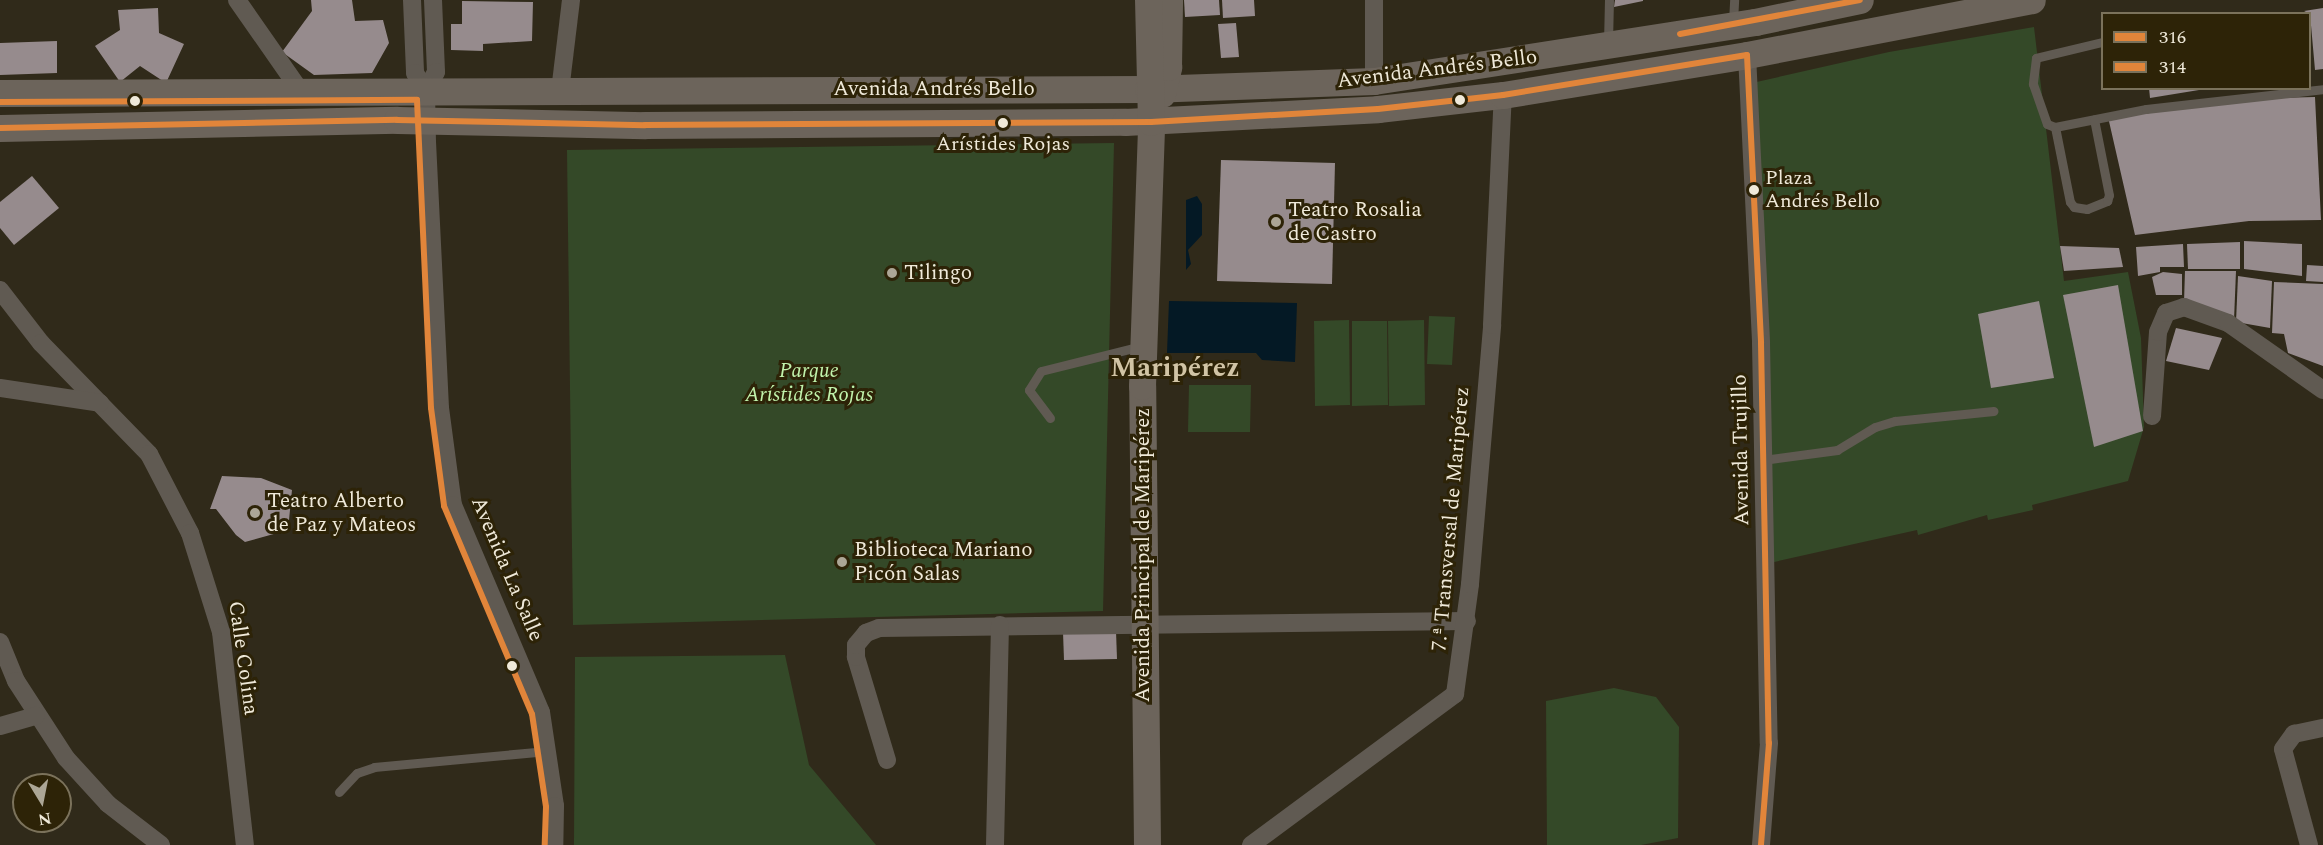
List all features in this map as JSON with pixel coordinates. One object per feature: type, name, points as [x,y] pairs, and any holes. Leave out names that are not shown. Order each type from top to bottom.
[{"type":"street","points":[[237,0],[299,89]]},
{"type":"street","name":"Avenida La Salle","points":[[412,0],[415,73],[426,91]]},
{"type":"street","name":"Avenida La Salle","points":[[433,0],[436,72],[426,91],[426,120],[440,408],[453,505],[541,712],[547,751],[555,845]]},
{"type":"street","points":[[560,91],[571,0]]},
{"type":"street","name":"Avenida Principal de Maripérez","points":[[1148,0],[1156,88]]},
{"type":"street","name":"Avenida Principal de Maripérez","points":[[1147,845],[1142,623],[1143,346],[1151,122],[1169,0]]},
{"type":"street","points":[[1374,0],[1374,81]]},
{"type":"street","name":"Avenida Andrés Bello","points":[[0,93],[299,89],[560,91],[1156,88],[1374,81],[1608,46],[1733,13],[1860,0]]},
{"type":"street","name":"Avenida Andrés Bello","points":[[0,128],[426,120],[645,125],[1151,122],[1378,108],[1503,95],[1747,55],[2032,0]]},
{"type":"street","name":"Avenida Trujillo","points":[[1747,55],[1752,83],[1769,743],[1761,845]]},
{"type":"street","name":"7.ª Transversal de Maripérez","points":[[1251,845],[1455,694],[1467,621],[1492,325],[1503,95]]},
{"type":"street","name":"Calle Colina","points":[[0,290],[41,343],[130,432],[165,479],[210,587],[221,632],[245,845]]},
{"type":"street","points":[[2152,416],[2158,332],[2166,313],[2184,307],[2228,323],[2323,390]]},
{"type":"street","points":[[0,388],[100,403]]},
{"type":"street","points":[[887,760],[858,674],[856,645],[861,639],[879,628],[1142,623],[1467,621]]},
{"type":"street","points":[[995,845],[1000,625]]},
{"type":"street","points":[[0,642],[36,716],[108,804],[161,845]]},
{"type":"street","points":[[0,726],[36,716]]},
{"type":"street","points":[[2309,845],[2283,749],[2294,734],[2323,728]]},
{"type":"lane","points":[[1608,46],[1609,0]]},
{"type":"lane","points":[[2101,42],[2036,58],[2032,69],[2037,103],[2047,124],[2055,127],[2094,119],[2323,89]]},
{"type":"lane","points":[[2055,127],[2070,202],[2074,207],[2087,209],[2108,201],[2109,195],[2094,119]]},
{"type":"lane","points":[[1050,418],[1029,390],[1041,371],[1109,350],[1143,346]]},
{"type":"lane","points":[[1763,460],[1837,450],[1875,427],[1895,422],[1993,411]]},
{"type":"lane","points":[[339,792],[357,772],[374,767],[547,751]]},
{"type":"green space","name":"Plaza Andrés Bello","points":[[2034,27],[2064,281],[2128,272],[2141,338],[2144,427],[2128,481],[2032,505],[2033,510],[1988,520],[1987,515],[1918,535],[1917,530],[1765,564],[1752,83],[1889,52]]},
{"type":"green space","name":"Parque Arístides Rojas","points":[[1114,143],[1103,611],[573,625],[567,150]]},
{"type":"green space","points":[[1429,316],[1455,317],[1452,365],[1427,364]]},
{"type":"green space","points":[[1349,320],[1350,405],[1315,406],[1314,321]]},
{"type":"green space","points":[[1424,320],[1425,405],[1389,406],[1388,321]]},
{"type":"green space","points":[[1352,321],[1387,321],[1388,405],[1352,406]]},
{"type":"green space","points":[[1189,385],[1251,385],[1250,432],[1188,432]]},
{"type":"green space","points":[[785,655],[809,765],[876,845],[574,845],[575,657]]},
{"type":"green space","points":[[1614,688],[1656,697],[1679,727],[1678,838],[1641,845],[1547,845],[1546,701]]},
{"type":"water","points":[[1197,196],[1202,204],[1202,235],[1188,250],[1191,264],[1186,270],[1186,200]]},
{"type":"water","points":[[1169,301],[1297,303],[1295,362],[1262,360],[1256,353],[1167,353]]},
{"type":"building","points":[[311,0],[352,0],[355,21],[383,20],[389,43],[372,73],[314,75],[282,52],[312,11]]},
{"type":"building","points":[[1184,0],[1219,0],[1220,15],[1185,17]]},
{"type":"building","points":[[1222,0],[1254,0],[1255,16],[1223,18]]},
{"type":"building","points":[[1615,0],[1643,0],[1643,1],[1614,7]]},
{"type":"building","points":[[462,1],[533,2],[532,41],[483,44],[483,51],[451,50],[451,24],[462,24]]},
{"type":"building","points":[[158,8],[159,33],[184,44],[166,83],[140,66],[120,82],[95,46],[120,30],[118,10]]},
{"type":"building","points":[[2323,8],[2323,69],[2315,70],[2311,12],[2304,11]]},
{"type":"building","points":[[1236,23],[1239,57],[1221,58],[1218,24]]},
{"type":"building","points":[[57,41],[57,73],[0,75],[0,43]]},
{"type":"building","points":[[2149,90],[2199,90],[2150,98]]},
{"type":"building","points":[[2315,97],[2321,220],[2249,221],[2135,235],[2108,117],[2229,99]]},
{"type":"building","name":"Teatro Rosalia de Castro","points":[[1221,160],[1335,163],[1332,284],[1217,281]]},
{"type":"building","points":[[32,176],[59,208],[14,245],[0,228],[0,202]]},
{"type":"building","points":[[2244,241],[2302,244],[2302,276],[2244,269]]},
{"type":"building","points":[[2240,242],[2240,269],[2188,269],[2187,244]]},
{"type":"building","points":[[2183,244],[2184,267],[2160,267],[2160,272],[2138,276],[2136,247]]},
{"type":"building","points":[[2060,246],[2119,248],[2123,267],[2064,271]]},
{"type":"building","points":[[2307,265],[2323,266],[2323,282],[2306,281]]},
{"type":"building","points":[[2185,271],[2236,271],[2234,320],[2184,302]]},
{"type":"building","points":[[2163,272],[2182,274],[2182,295],[2156,295],[2152,277]]},
{"type":"building","points":[[2238,276],[2272,281],[2270,328],[2236,322]]},
{"type":"building","points":[[2274,282],[2323,284],[2323,366],[2288,353],[2284,334],[2272,333]]},
{"type":"building","points":[[2118,285],[2143,431],[2094,447],[2063,295]]},
{"type":"building","points":[[2039,301],[2054,378],[1991,388],[1978,314]]},
{"type":"building","points":[[2176,328],[2222,338],[2209,370],[2166,361]]},
{"type":"building","name":"Teatro Alberto de Paz y Mateos","points":[[222,476],[261,478],[292,490],[288,530],[245,542],[236,535],[216,509],[210,509]]},
{"type":"building","points":[[1116,631],[1117,659],[1064,660],[1063,632]]},
{"type":"transit line","name":"316","points":[[1680,34],[1860,0]]},
{"type":"transit line","name":"316","points":[[0,128],[397,120],[645,125],[1151,122],[1378,109],[1503,95],[1747,55],[1761,343],[1769,743],[1761,845]]},
{"type":"transit line","name":"314","points":[[0,102],[417,100],[431,408],[444,506],[532,714],[546,807],[545,845]]},
{"type":"place","name":"Arístides Rojas","points":[[1003,123]]},
{"type":"place","name":"Plaza Andrés Bello","points":[[1754,190]]},
{"type":"place","name":"Teatro Rosalia de Castro","points":[[1276,222]]},
{"type":"place","name":"Tilingo","points":[[892,273]]},
{"type":"place","name":"Teatro Alberto de Paz y Mateos","points":[[255,513]]},
{"type":"place","name":"Biblioteca Mariano Picón Salas","points":[[842,562]]},
{"type":"district","name":"Maripérez","points":[[1175,369]]}]
